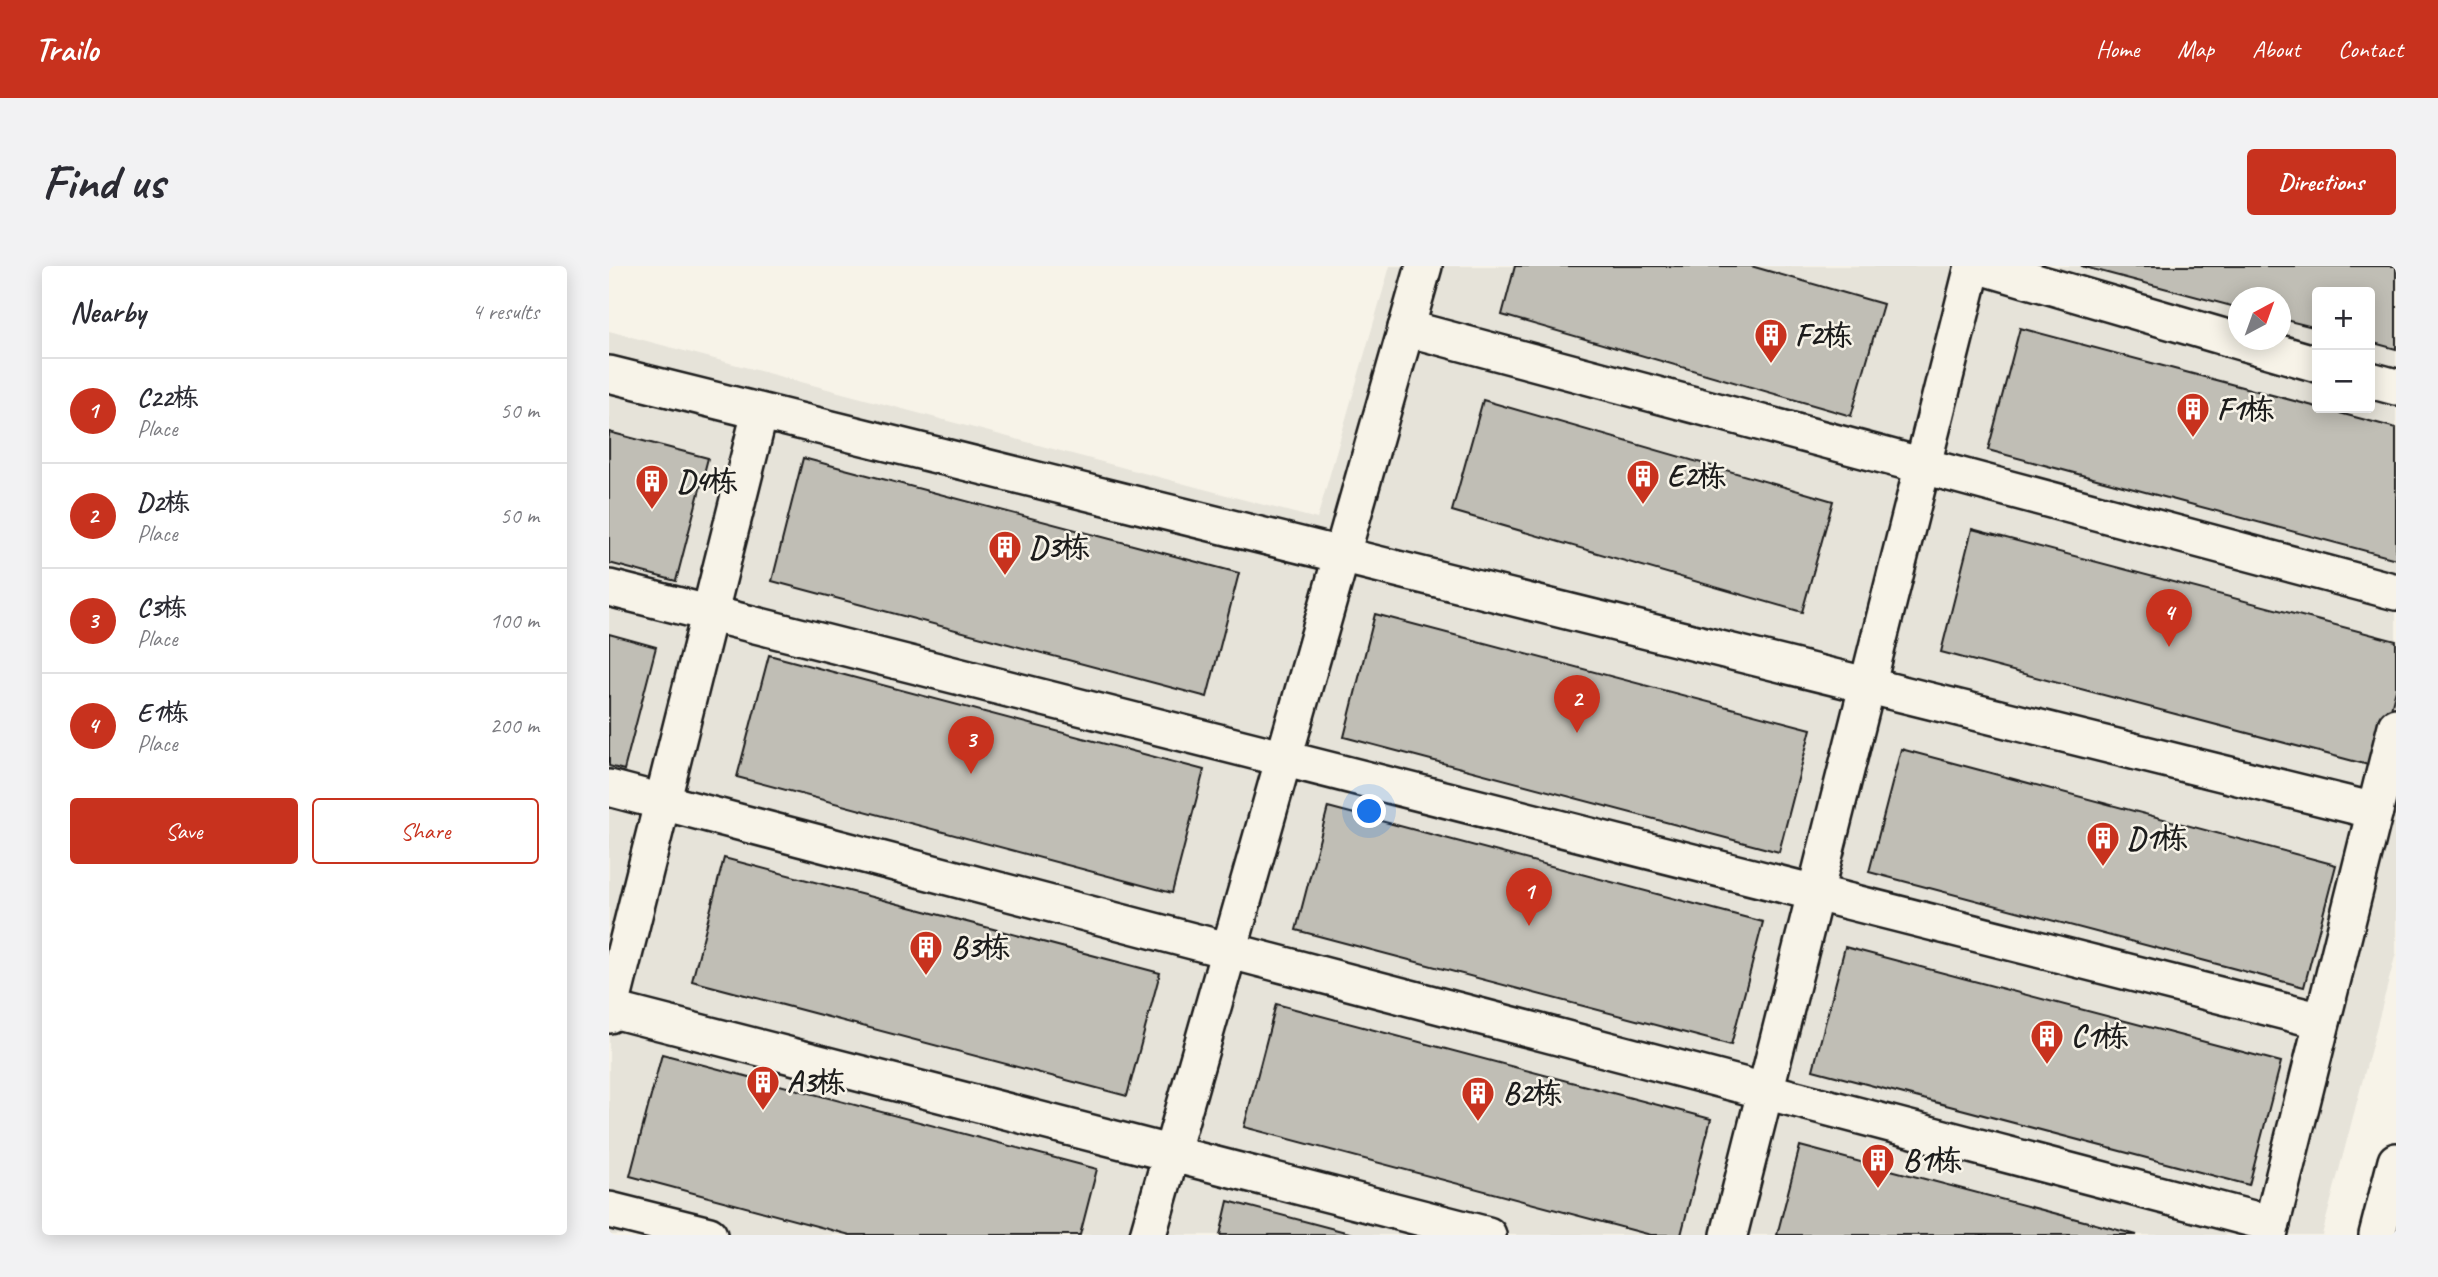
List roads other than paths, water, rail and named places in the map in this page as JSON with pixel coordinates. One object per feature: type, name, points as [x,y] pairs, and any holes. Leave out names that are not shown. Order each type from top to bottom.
[{"type":"street","points":[[1148,1235],[1424,266]]},
{"type":"street","points":[[1729,1235],[1973,266]]},
{"type":"street","points":[[1980,266],[2312,363]]},
{"type":"street","points":[[1406,328],[2396,592]]},
{"type":"street","points":[[609,374],[2375,811]]},
{"type":"street","points":[[2375,381],[2396,387]]},
{"type":"street","points":[[760,412],[609,1011],[1488,1235]]},
{"type":"street","points":[[609,588],[2322,1021]]},
{"type":"street","points":[[609,788],[1765,1091],[2270,1229],[2396,726]]},
{"type":"street","points":[[2377,1235],[2396,1161]]},
{"type":"street","points":[[609,1210],[709,1235]]},
{"type":"place","name":"F2栋","points":[[1771,365]]},
{"type":"place","name":"F1栋","points":[[2193,439]]},
{"type":"place","name":"E2栋","points":[[1643,506]]},
{"type":"place","name":"D4栋","points":[[652,511]]},
{"type":"place","name":"D3栋","points":[[1005,577]]},
{"type":"place","name":"E1栋","points":[[2169,647]]},
{"type":"place","name":"D2栋","points":[[1577,733]]},
{"type":"place","name":"C3栋","points":[[971,774]]},
{"type":"place","name":"D1栋","points":[[2103,868]]},
{"type":"place","name":"C22栋","points":[[1529,926]]},
{"type":"place","name":"B3栋","points":[[926,977]]},
{"type":"place","name":"C1栋","points":[[2047,1066]]},
{"type":"place","name":"A3栋","points":[[763,1112]]},
{"type":"place","name":"B2栋","points":[[1478,1123]]},
{"type":"place","name":"B1栋","points":[[1878,1190]]}]
